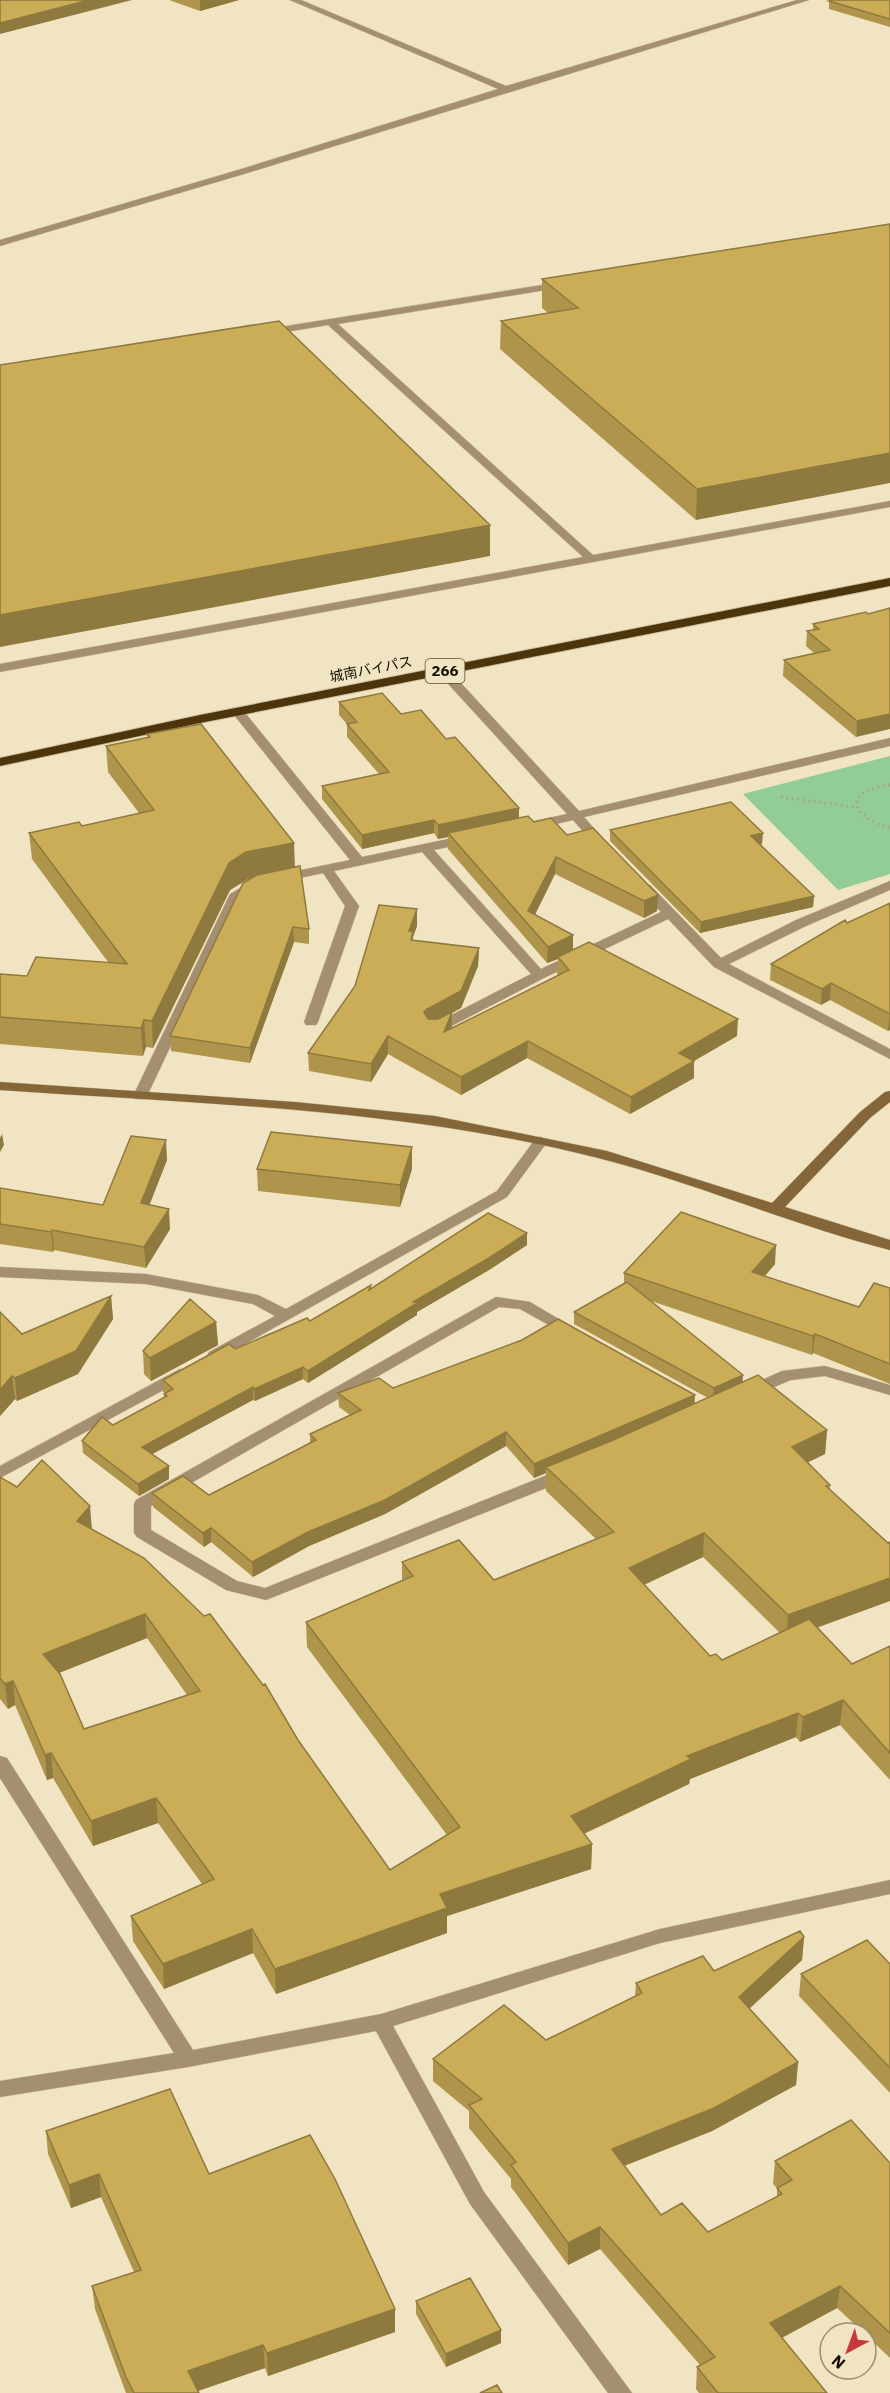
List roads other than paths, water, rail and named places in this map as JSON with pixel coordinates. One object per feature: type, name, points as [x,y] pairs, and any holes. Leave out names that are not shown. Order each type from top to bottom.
[{"type":"highway","name":"城南バイパス","points":[[0,762],[238,712],[890,582]]},
{"type":"street","points":[[294,0],[506,89]]},
{"type":"street","points":[[0,243],[804,0]]},
{"type":"street","points":[[258,334],[575,282]]},
{"type":"street","points":[[330,322],[591,559]]},
{"type":"street","points":[[0,668],[890,504]]},
{"type":"street","points":[[444,672],[614,857]]},
{"type":"street","points":[[238,712],[360,862]]},
{"type":"street","points":[[517,828],[890,742]]},
{"type":"street","points":[[140,1096],[237,894],[253,884],[483,836]]},
{"type":"street","points":[[425,848],[539,975]]},
{"type":"street","points":[[311,1022],[352,906],[326,869]]},
{"type":"street","points":[[638,881],[719,964],[890,1055]]},
{"type":"street","points":[[719,964],[801,923],[890,885]]},
{"type":"street","points":[[433,1031],[539,975],[669,913]]},
{"type":"street","points":[[0,1086],[295,1106],[435,1120],[602,1154],[890,1245]]},
{"type":"street","points":[[774,1209],[865,1115],[890,1095]]},
{"type":"street","points":[[0,1473],[287,1316],[502,1194],[542,1141]]},
{"type":"street","points":[[0,1272],[146,1279],[258,1300],[287,1316]]},
{"type":"street","points":[[581,1468],[266,1594],[232,1586],[142,1533],[142,1504],[496,1302],[524,1305],[586,1339]]},
{"type":"street","points":[[733,1399],[788,1375],[825,1371],[890,1390]]},
{"type":"street","points":[[0,1763],[188,2059]]},
{"type":"street","points":[[0,2090],[188,2059],[381,2022],[660,1935],[890,1887]]},
{"type":"street","points":[[381,2022],[477,2198],[621,2393]]}]
